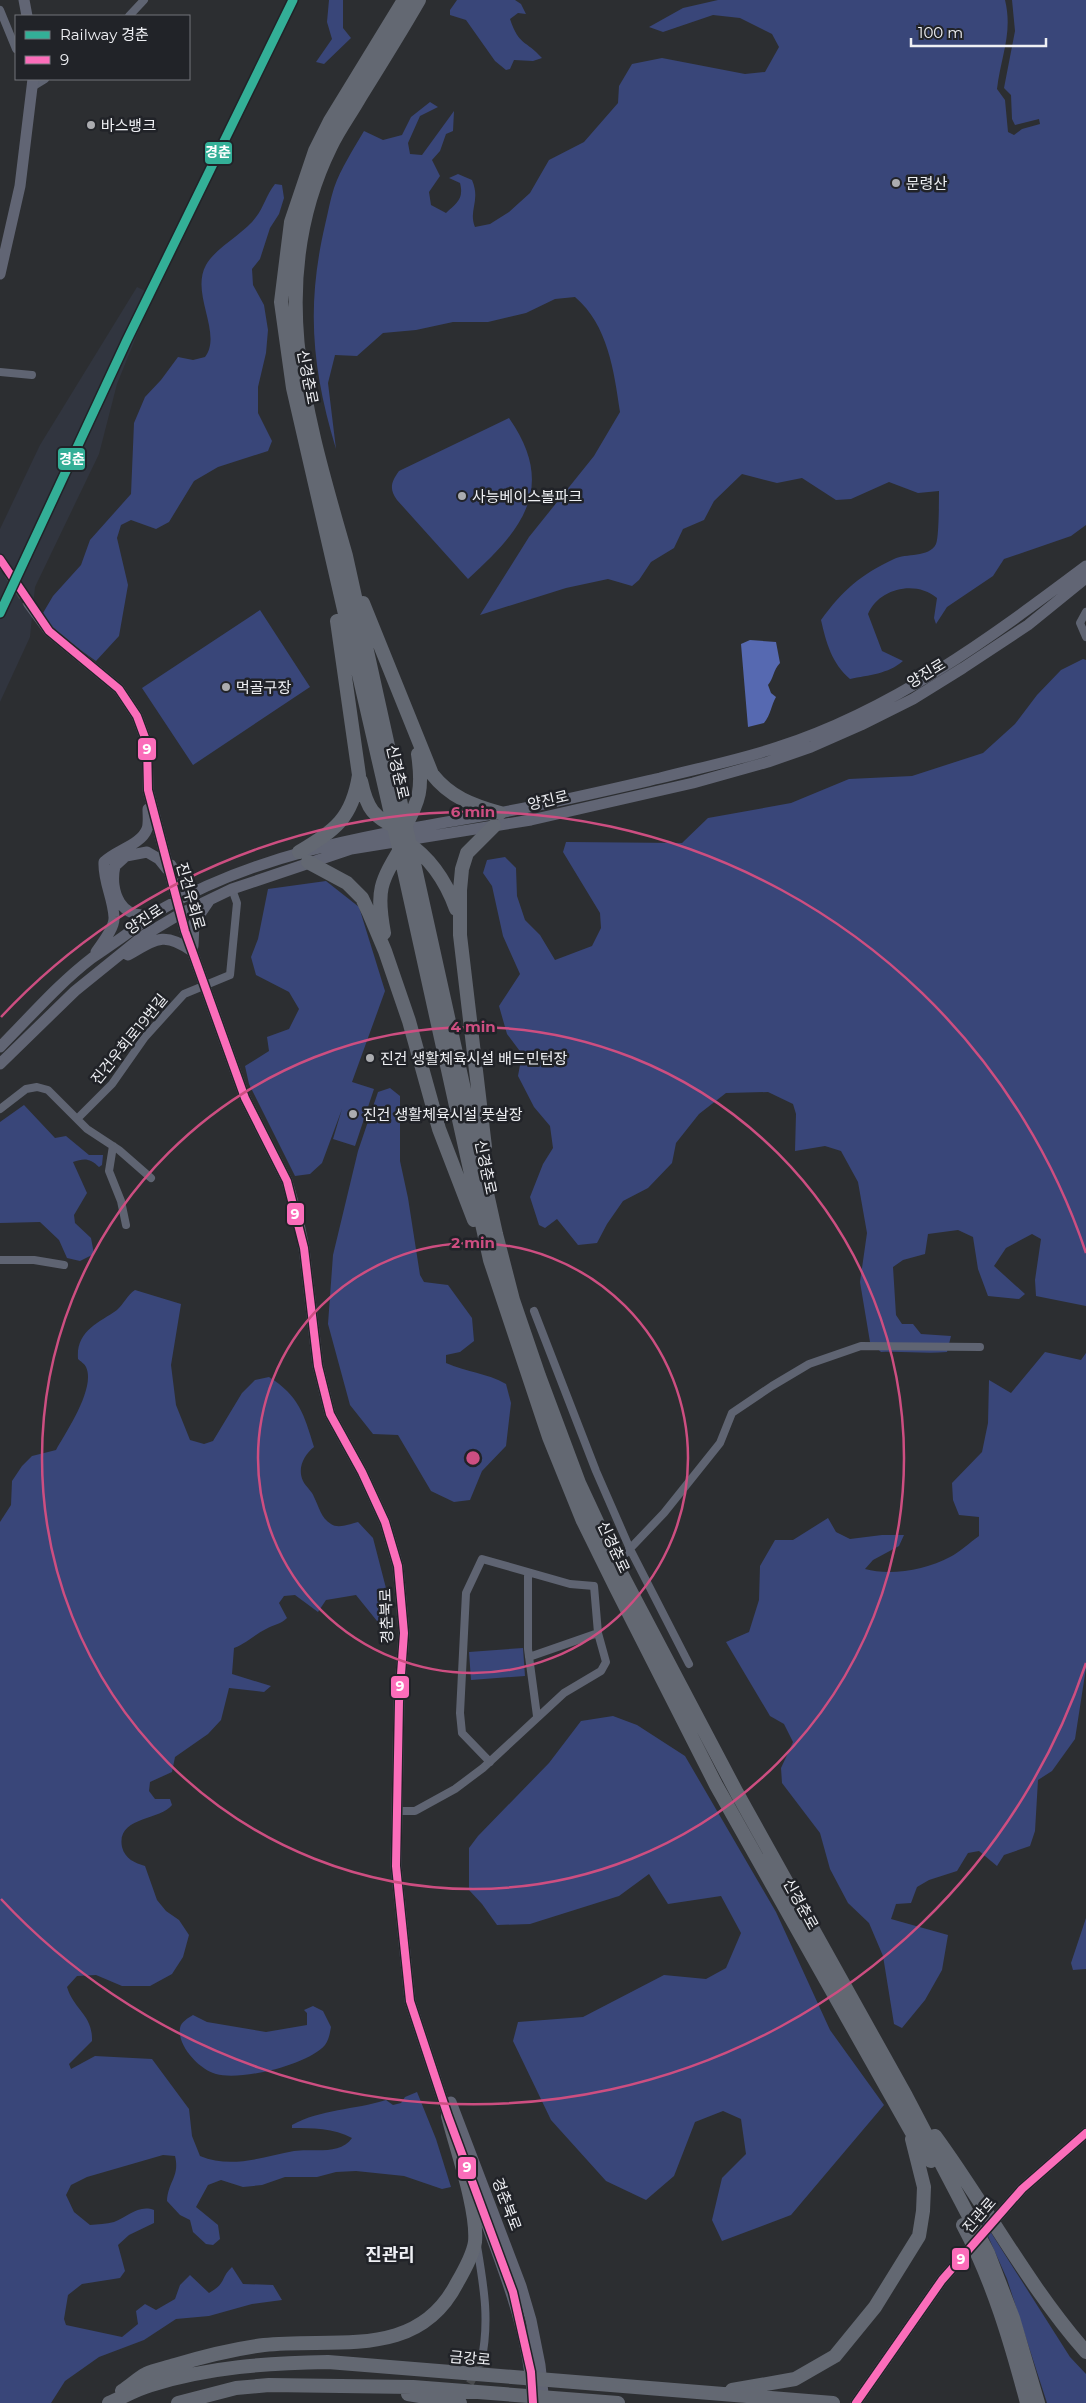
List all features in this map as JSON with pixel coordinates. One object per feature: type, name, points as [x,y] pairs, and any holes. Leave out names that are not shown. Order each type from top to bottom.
[{"type":"highway","name":"신경춘로","points":[[404,0],[330,121],[315,152],[291,222],[285,262],[282,302],[285,341],[293,388],[332,560],[395,805],[496,1234],[513,1300],[539,1376],[579,1483],[619,1569],[736,1793],[906,2096]]},
{"type":"highway","name":"신경춘로","points":[[395,805],[346,556],[321,469],[301,375],[294,312],[296,266],[308,205],[331,146],[419,0]]},
{"type":"highway","points":[[346,556],[416,740],[432,774],[442,786],[458,799],[500,813]]},
{"type":"highway","points":[[332,560],[337,618],[359,775],[364,797],[372,813],[404,836],[438,871],[448,888],[459,917]]},
{"type":"highway","points":[[394,977],[380,913],[379,894],[382,879],[404,836],[421,791],[416,740]]},
{"type":"highway","points":[[359,775],[357,792],[348,814],[304,857],[347,883],[362,898],[394,977],[409,1021],[438,1129],[490,1260]]},
{"type":"highway","points":[[494,826],[467,853],[461,876],[459,917],[496,1234]]},
{"type":"highway","name":"신경춘로","points":[[409,865],[490,1260],[549,1437],[584,1521],[616,1588],[716,1785],[910,2131],[930,2159],[962,2213]]},
{"type":"highway","points":[[906,2096],[1065,2328],[1086,2352]]},
{"type":"highway","points":[[906,2096],[1013,2318],[1038,2403]]},
{"type":"highway","points":[[104,2403],[147,2374],[218,2352],[265,2345],[380,2341],[409,2331],[430,2318],[451,2296],[464,2271],[474,2243],[475,2227],[448,2116]]},
{"type":"highway","points":[[711,2394],[795,2378],[835,2356],[875,2307],[919,2236],[924,2187],[910,2131]]},
{"type":"highway","points":[[984,2257],[1010,2339],[1027,2403]]},
{"type":"highway","name":"금강로","points":[[110,2403],[150,2385],[200,2372],[282,2363],[328,2362],[827,2403]]},
{"type":"highway","points":[[178,2403],[236,2388],[269,2385],[373,2388],[413,2387],[618,2403]]},
{"type":"highway","points":[[373,2388],[460,2403]]},
{"type":"main road","points":[[24,0],[27,15]]},
{"type":"main road","points":[[0,274],[20,186],[31,81]]},
{"type":"main road","name":"양진로","points":[[0,1047],[48,997],[91,959],[159,911],[197,890],[231,875],[304,857],[404,836],[707,766],[778,747],[816,733],[893,698],[943,669],[1003,628],[1086,566]]},
{"type":"main road","name":"양진로","points":[[404,836],[494,826],[693,784],[768,762],[811,746],[861,725],[913,699],[955,674],[1028,625],[1086,578]]},
{"type":"main road","name":"진건우회로","points":[[29,604],[49,631],[119,689],[137,716],[147,743],[148,790],[180,914],[245,1098],[287,1181],[299,1224]]},
{"type":"main road","points":[[91,959],[104,942],[114,919],[104,873],[104,862],[113,853],[138,842],[148,829],[148,790]]},
{"type":"main road","points":[[161,846],[180,881],[185,886],[197,890]]},
{"type":"main road","points":[[159,911],[142,916],[130,914],[122,908],[118,899],[113,873],[118,862],[126,856],[146,852],[159,859],[168,870]]},
{"type":"main road","name":"양진로","points":[[0,1064],[76,990],[143,936],[180,914],[304,857]]},
{"type":"main road","points":[[112,960],[124,957],[154,940],[166,938],[177,941],[192,951],[194,923],[210,900]]},
{"type":"main road","name":"경춘북로","points":[[299,1224],[304,1248],[318,1366],[330,1414],[362,1472],[385,1522],[398,1566],[403,1597],[404,1633],[399,1702],[396,1866],[410,2002],[448,2116],[513,2292],[531,2372],[534,2403]]},
{"type":"main road","name":"경춘북로","points":[[416,2023],[452,2106],[521,2286],[532,2320],[544,2403]]},
{"type":"main road","name":"진관로","points":[[856,2403],[942,2280],[1022,2189],[1086,2133]]},
{"type":"street","points":[[130,15],[144,0]]},
{"type":"street","points":[[0,10],[15,47]]},
{"type":"street","points":[[0,372],[32,375]]},
{"type":"street","points":[[1086,612],[1080,623],[1086,637]]},
{"type":"street","name":"진건우회로19번길","points":[[78,1118],[112,1084],[145,1037],[184,994],[230,975],[237,903],[232,889]]},
{"type":"street","points":[[0,1109],[26,1088],[37,1087],[48,1090],[87,1128],[113,1146],[150,1178]]},
{"type":"street","points":[[113,1146],[109,1171],[121,1202],[126,1225]]},
{"type":"street","points":[[0,1260],[34,1260],[64,1265]]},
{"type":"street","points":[[534,1311],[596,1471],[630,1549],[690,1664]]},
{"type":"street","points":[[623,1556],[664,1514],[720,1443],[732,1413],[809,1364],[862,1346],[980,1347]]},
{"type":"street","points":[[490,1762],[462,1733],[460,1713],[466,1593],[482,1559],[570,1584],[594,1586],[601,1580]]},
{"type":"street","points":[[528,1573],[529,1657],[537,1716]]},
{"type":"street","points":[[397,1811],[416,1811],[455,1789],[490,1762],[537,1716],[564,1693],[601,1671],[606,1662],[598,1633],[594,1586]]},
{"type":"street","points":[[529,1657],[598,1633]]},
{"type":"street","points":[[475,2227],[487,2304],[486,2339],[481,2362]]},
{"type":"shaded area","points":[[329,0],[343,0],[343,28],[351,38],[324,64],[316,62],[332,39],[327,22]]},
{"type":"shaded area","points":[[457,0],[515,0],[521,4],[526,14],[518,13],[510,19],[513,28],[520,38],[542,58],[533,61],[514,60],[510,69],[506,70],[495,61],[466,20],[450,15],[450,10]]},
{"type":"shaded area","points":[[718,0],[1005,0],[1008,23],[997,89],[1005,100],[1008,132],[1014,135],[1022,129],[1040,124],[1039,119],[1015,125],[1012,119],[1011,95],[1004,88],[1015,31],[1012,0],[1086,0],[1086,525],[1071,536],[1004,559],[993,576],[947,607],[936,624],[934,618],[937,598],[928,592],[909,588],[889,593],[880,598],[868,614],[882,651],[903,661],[891,669],[871,675],[850,679],[844,673],[834,660],[821,620],[853,584],[871,571],[899,557],[923,553],[933,548],[938,534],[939,491],[918,493],[889,482],[851,499],[836,500],[802,478],[777,483],[742,474],[714,501],[704,520],[683,529],[674,548],[651,562],[639,580],[632,586],[608,579],[566,588],[480,615],[529,537],[594,456],[620,412],[608,350],[595,321],[575,297],[555,299],[526,313],[488,322],[453,322],[416,330],[383,333],[357,356],[335,355],[328,383],[336,449],[321,392],[314,338],[315,283],[319,255],[334,188],[364,131],[383,140],[402,135],[411,117],[430,102],[438,107],[420,116],[408,143],[410,154],[422,155],[454,111],[453,131],[446,134],[440,151],[432,160],[440,176],[429,192],[431,205],[446,213],[456,203],[461,193],[460,183],[449,178],[458,174],[472,180],[475,194],[473,221],[475,227],[490,224],[509,212],[530,193],[549,160],[584,142],[618,103],[619,86],[632,64],[662,58],[745,74],[765,72],[779,47],[772,34],[740,18],[713,15],[663,32],[649,27],[683,8]]},
{"type":"shaded area","points":[[275,184],[282,185],[284,198],[279,214],[270,228],[260,259],[252,269],[253,285],[264,305],[268,330],[266,353],[258,387],[258,413],[272,441],[268,451],[218,467],[194,481],[169,522],[156,529],[131,520],[121,525],[117,538],[128,585],[119,636],[96,661],[52,630],[43,613],[53,596],[81,565],[90,540],[131,494],[134,423],[145,397],[161,380],[178,357],[193,360],[205,357],[210,347],[209,325],[202,288],[202,276],[206,265],[216,253],[251,223],[259,213]]},
{"type":"shaded area","points":[[137,287],[153,295],[117,384],[99,454],[35,587],[30,637],[0,702],[0,529],[40,445]]},
{"type":"shaded area","name":"사능베이스볼파크","points":[[509,418],[523,443],[531,466],[532,487],[527,507],[504,543],[468,579],[397,500],[392,489],[393,482],[399,471]]},
{"type":"shaded area","name":"먹골구장","points":[[260,610],[310,687],[193,765],[142,688]]},
{"type":"shaded area","points":[[750,640],[776,642],[780,663],[768,685],[771,693],[776,697],[768,716],[764,723],[748,727],[741,644]]},
{"type":"shaded area","points":[[1083,659],[1086,660],[1086,1306],[1036,1296],[1035,1280],[1041,1239],[1032,1234],[1006,1248],[994,1266],[1025,1294],[1019,1299],[988,1296],[978,1269],[973,1237],[958,1230],[928,1234],[925,1254],[903,1260],[893,1267],[896,1315],[902,1324],[913,1324],[921,1334],[951,1336],[947,1352],[881,1352],[870,1342],[860,1282],[867,1233],[858,1182],[841,1151],[825,1146],[795,1151],[796,1114],[793,1104],[768,1092],[726,1093],[699,1114],[676,1143],[672,1163],[648,1188],[623,1201],[597,1243],[578,1245],[557,1219],[545,1228],[539,1225],[530,1197],[543,1164],[553,1148],[550,1126],[534,1107],[518,1076],[522,1054],[507,1034],[499,1006],[520,974],[503,936],[492,886],[483,873],[487,860],[505,857],[516,868],[517,896],[525,920],[540,935],[555,960],[592,946],[601,928],[600,913],[563,852],[566,842],[682,843],[708,818],[791,803],[849,779],[912,776],[983,753],[1015,724],[1037,695],[1061,670]]},
{"type":"shaded area","points":[[326,881],[359,907],[385,991],[352,1082],[374,1089],[355,1146],[333,1139],[342,1109],[322,1163],[310,1174],[295,1176],[249,1084],[245,1066],[269,1051],[267,1037],[289,1029],[299,1009],[289,992],[256,975],[251,957],[258,939],[268,889]]},
{"type":"shaded area","points":[[390,1088],[400,1096],[400,1161],[420,1275],[424,1282],[448,1285],[472,1318],[474,1341],[460,1352],[446,1355],[446,1363],[491,1377],[506,1384],[511,1403],[506,1446],[482,1471],[470,1500],[454,1502],[431,1491],[398,1435],[373,1434],[350,1405],[328,1324],[333,1255],[358,1151],[378,1092]]},
{"type":"shaded area","points":[[24,1105],[55,1138],[66,1136],[89,1155],[103,1155],[102,1165],[99,1167],[87,1160],[73,1162],[87,1193],[74,1215],[75,1223],[91,1238],[94,1254],[80,1261],[67,1258],[59,1240],[40,1222],[0,1223],[0,1122]]},
{"type":"shaded area","points":[[135,1290],[181,1304],[171,1365],[176,1405],[190,1440],[204,1444],[213,1441],[242,1393],[255,1380],[269,1377],[294,1399],[303,1415],[314,1447],[302,1462],[301,1476],[303,1481],[328,1522],[337,1526],[344,1526],[358,1522],[373,1538],[387,1592],[388,1629],[377,1621],[356,1595],[326,1600],[318,1612],[295,1595],[284,1596],[279,1603],[287,1618],[234,1648],[232,1674],[271,1686],[264,1692],[229,1688],[221,1720],[208,1734],[175,1757],[172,1772],[150,1782],[149,1791],[155,1799],[170,1799],[172,1805],[158,1814],[132,1824],[122,1837],[122,1847],[125,1855],[134,1862],[145,1866],[157,1900],[166,1911],[179,1920],[189,1935],[183,1957],[172,1974],[150,1986],[122,1986],[96,1975],[77,1976],[67,1987],[70,1995],[90,2025],[92,2041],[69,2064],[71,2069],[95,2056],[152,2059],[189,2109],[192,2136],[200,2156],[223,2162],[247,2161],[294,2151],[325,2150],[340,2147],[347,2144],[352,2138],[330,2130],[292,2128],[292,2125],[314,2116],[386,2100],[393,2105],[401,2103],[405,2097],[417,2092],[436,2139],[451,2187],[442,2189],[404,2176],[356,2171],[336,2172],[317,2177],[285,2177],[262,2185],[243,2187],[221,2180],[208,2185],[196,2207],[218,2225],[220,2239],[213,2245],[206,2244],[193,2232],[190,2220],[180,2215],[167,2201],[169,2188],[176,2169],[175,2156],[163,2155],[87,2177],[71,2185],[66,2195],[74,2212],[90,2225],[114,2222],[143,2209],[154,2210],[154,2223],[129,2235],[118,2245],[125,2271],[120,2278],[82,2284],[68,2295],[64,2319],[66,2325],[122,2337],[138,2324],[136,2311],[145,2304],[156,2310],[175,2299],[180,2285],[190,2275],[209,2293],[221,2283],[232,2267],[243,2284],[273,2285],[282,2300],[252,2304],[209,2316],[176,2319],[144,2340],[99,2357],[65,2381],[51,2403],[0,2403],[0,1522],[11,1505],[12,1481],[22,1466],[32,1456],[56,1450],[84,1398],[88,1376],[85,1366],[78,1359],[78,1349],[85,1334],[90,1328],[117,1310]]},
{"type":"shaded area","points":[[1045,1352],[1081,1360],[1086,1353],[1086,1668],[1075,1739],[1052,1771],[1038,1780],[1035,1831],[1030,1846],[1004,1855],[997,1866],[979,1851],[968,1853],[957,1871],[929,1880],[917,1887],[911,1903],[896,1904],[891,1919],[948,1935],[942,1970],[925,2000],[902,2028],[894,2024],[883,1956],[869,1923],[848,1903],[830,1869],[820,1833],[782,1783],[781,1768],[793,1742],[784,1724],[770,1716],[726,1642],[749,1632],[759,1600],[760,1566],[775,1540],[793,1540],[828,1518],[836,1532],[850,1539],[882,1535],[904,1535],[899,1546],[873,1560],[865,1569],[897,1572],[940,1562],[957,1553],[979,1536],[979,1517],[959,1515],[953,1500],[952,1483],[982,1452],[988,1423],[989,1380],[1011,1393]]},
{"type":"shaded area","points":[[523,1648],[525,1676],[471,1680],[469,1652]]},
{"type":"shaded area","points":[[613,1716],[637,1725],[685,1756],[776,1912],[830,2030],[884,2105],[791,2215],[722,2241],[712,2220],[722,2178],[746,2154],[741,2119],[723,2111],[695,2122],[674,2176],[646,2200],[606,2181],[551,2120],[513,2041],[518,2022],[583,2017],[664,1975],[706,1979],[726,1968],[741,1933],[721,1896],[668,1904],[649,1874],[619,1896],[530,1924],[497,1925],[469,1890],[469,1848],[478,1836],[549,1763],[581,1721]]},
{"type":"shaded area","points":[[1086,1918],[1086,1969],[1073,1970],[1071,1963]]},
{"type":"shaded area","points":[[313,2006],[323,2011],[331,2027],[325,2045],[304,2059],[274,2070],[227,2076],[210,2072],[191,2056],[180,2035],[182,2024],[193,2015],[207,2022],[266,2032],[307,2025],[307,2013],[304,2010]]},
{"type":"shaded area","points":[[976,2209],[1070,2357],[1086,2374],[1086,2403],[1047,2403],[1007,2279]]},
{"type":"tunnel","points":[[0,559],[29,604]]},
{"type":"tunnel","points":[[464,2394],[481,2363]]},
{"type":"rail line","name":"경춘","points":[[0,613],[127,340],[293,0]]},
{"type":"transit line","name":"9","points":[[0,559],[49,631],[119,689],[137,716],[147,743],[148,790],[185,931],[245,1098],[287,1181],[304,1248],[318,1366],[330,1414],[362,1472],[385,1522],[398,1566],[404,1633],[399,1702],[396,1866],[410,2001],[448,2116],[513,2292],[531,2372],[533,2403]]},
{"type":"transit line","name":"9","points":[[856,2403],[942,2280],[1022,2189],[1086,2133]]},
{"type":"place","name":"바스뱅크","points":[[91,125]]},
{"type":"place","name":"문령산","points":[[896,183]]},
{"type":"place","name":"사능베이스볼파크","points":[[462,496]]},
{"type":"place","name":"먹골구장","points":[[226,687]]},
{"type":"place","name":"진건 생활체육시설 배드민턴장","points":[[370,1058]]},
{"type":"place","name":"진건 생활체육시설 풋살장","points":[[353,1114]]},
{"type":"district","name":"진관리","points":[[390,2255]]}]
